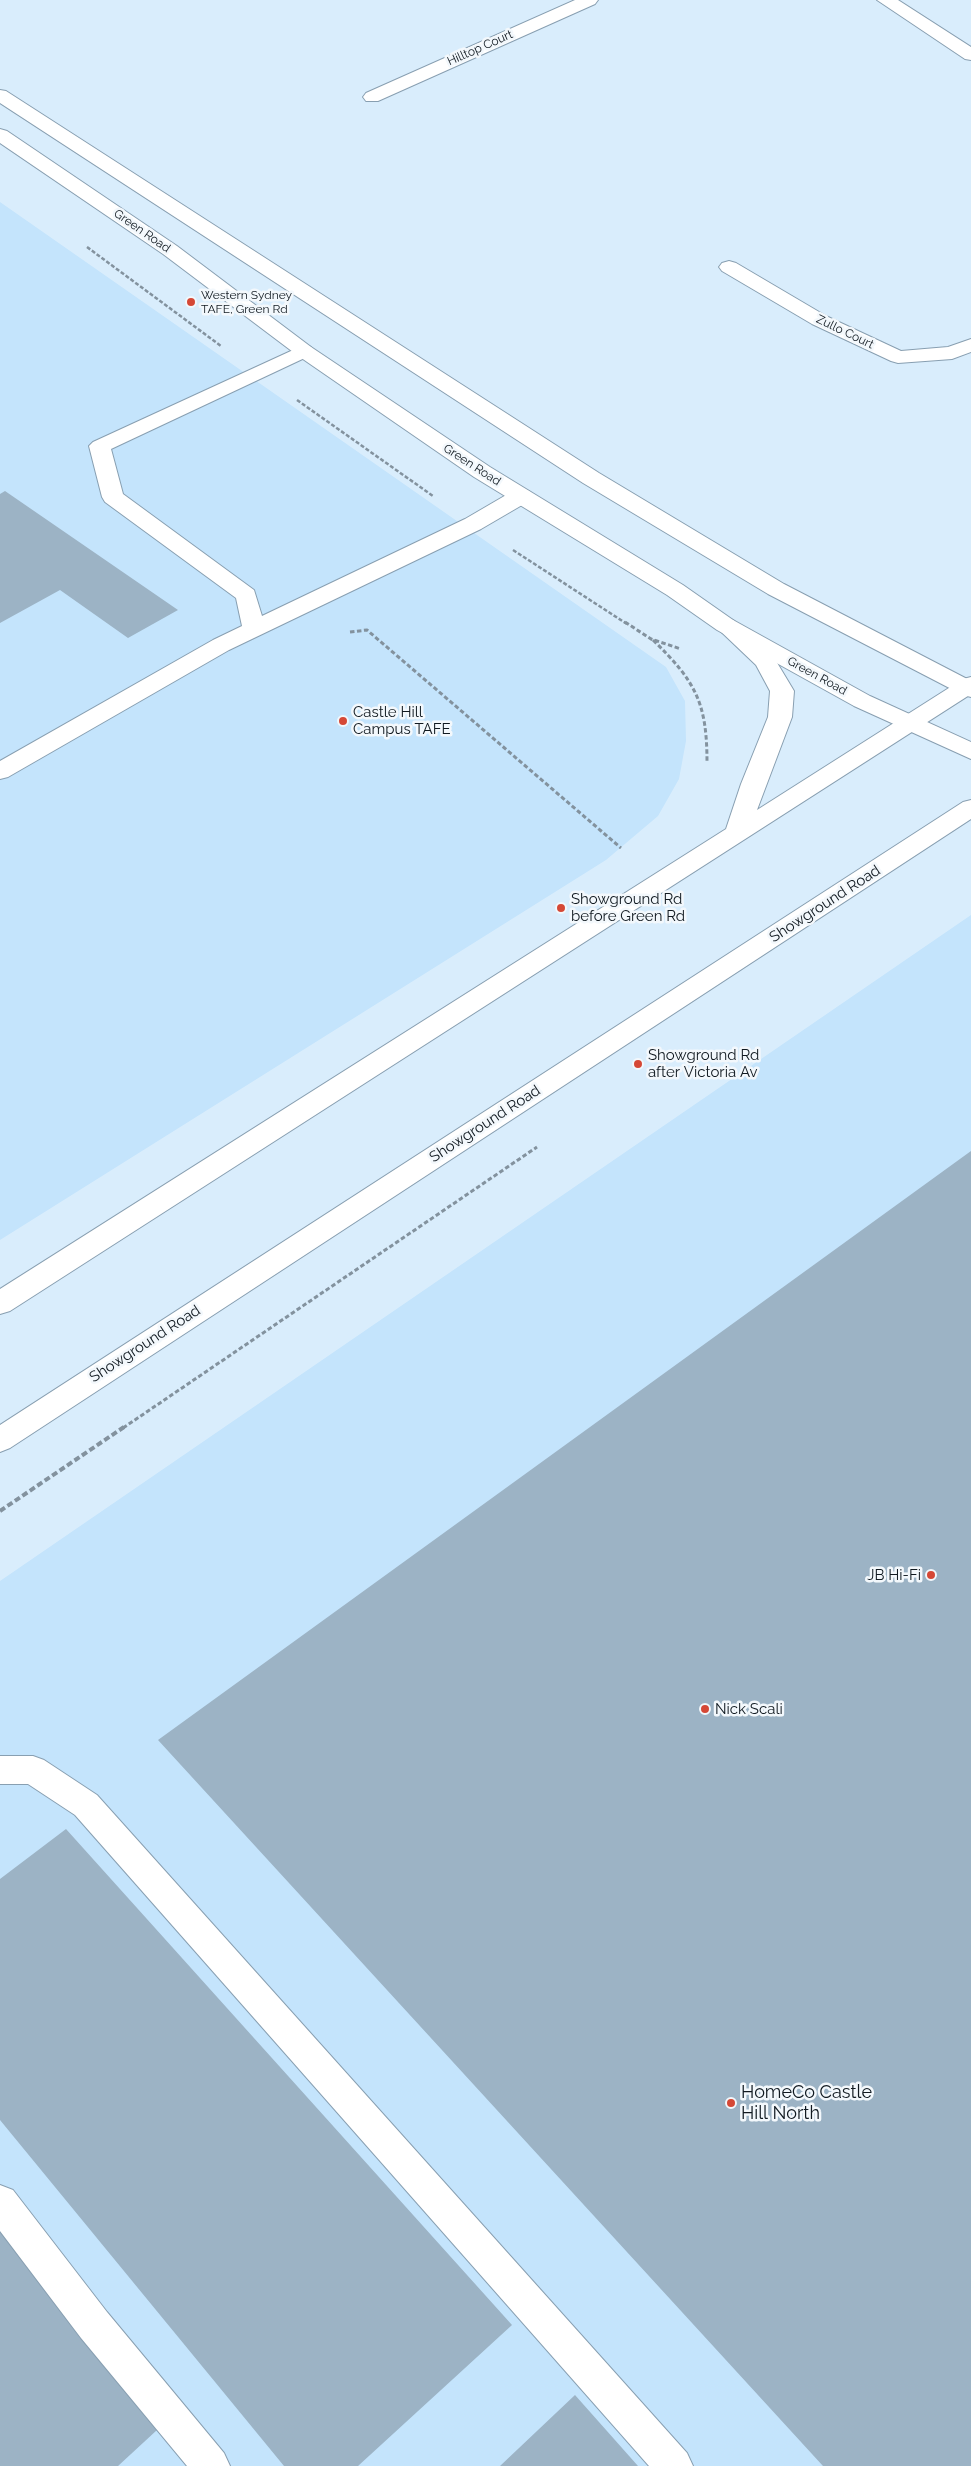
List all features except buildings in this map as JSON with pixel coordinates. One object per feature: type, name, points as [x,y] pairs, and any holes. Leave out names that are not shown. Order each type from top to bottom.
[{"type":"main road","name":"Hilltop Court","points":[[372,97],[589,0]]},
{"type":"main road","points":[[886,0],[939,32],[971,55]]},
{"type":"main road","points":[[0,95],[591,478],[776,589],[969,687]]},
{"type":"main road","name":"Green Road","points":[[0,135],[170,250],[304,351],[482,472],[675,590],[725,625],[862,701],[971,751]]},
{"type":"main road","name":"Zullo Court","points":[[729,267],[819,320],[898,357],[952,352],[971,345]]},
{"type":"main road","points":[[254,630],[246,595],[113,497],[100,446],[304,351]]},
{"type":"main road","points":[[0,771],[221,645],[473,524],[521,496]]},
{"type":"main road","points":[[725,625],[765,661],[782,691],[780,717],[753,784],[737,832]]},
{"type":"main road","points":[[0,1303],[737,832],[969,687]]},
{"type":"main road","name":"Showground Road","points":[[0,1440],[971,808]]},
{"type":"main road","points":[[0,1770],[32,1770],[86,1806],[674,2466]]},
{"type":"main road","points":[[0,2202],[94,2325],[211,2466]]},
{"type":"path","points":[[347,632],[367,630],[621,848]]},
{"type":"path","points":[[651,639],[673,659],[699,693],[708,731],[707,762]]},
{"type":"path","points":[[0,1511],[544,1143]]},
{"type":"shaded area","name":"Castle Hill Campus TAFE","points":[[0,202],[666,667],[685,701],[686,741],[679,779],[658,816],[606,860],[0,1240]]},
{"type":"shaded area","points":[[971,915],[971,2466],[0,2466],[0,1581]]},
{"type":"place","name":"Western Sydney TAFE, Green Rd","points":[[191,302]]},
{"type":"place","name":"Castle Hill Campus TAFE","points":[[343,721]]},
{"type":"place","name":"Showground Rd before Green Rd","points":[[561,908]]},
{"type":"place","name":"Showground Rd after Victoria Av","points":[[638,1064]]},
{"type":"place","name":"JB Hi-Fi","points":[[931,1575]]},
{"type":"place","name":"Nick Scali","points":[[705,1709]]},
{"type":"place","name":"HomeCo Castle Hill North","points":[[731,2103]]}]
